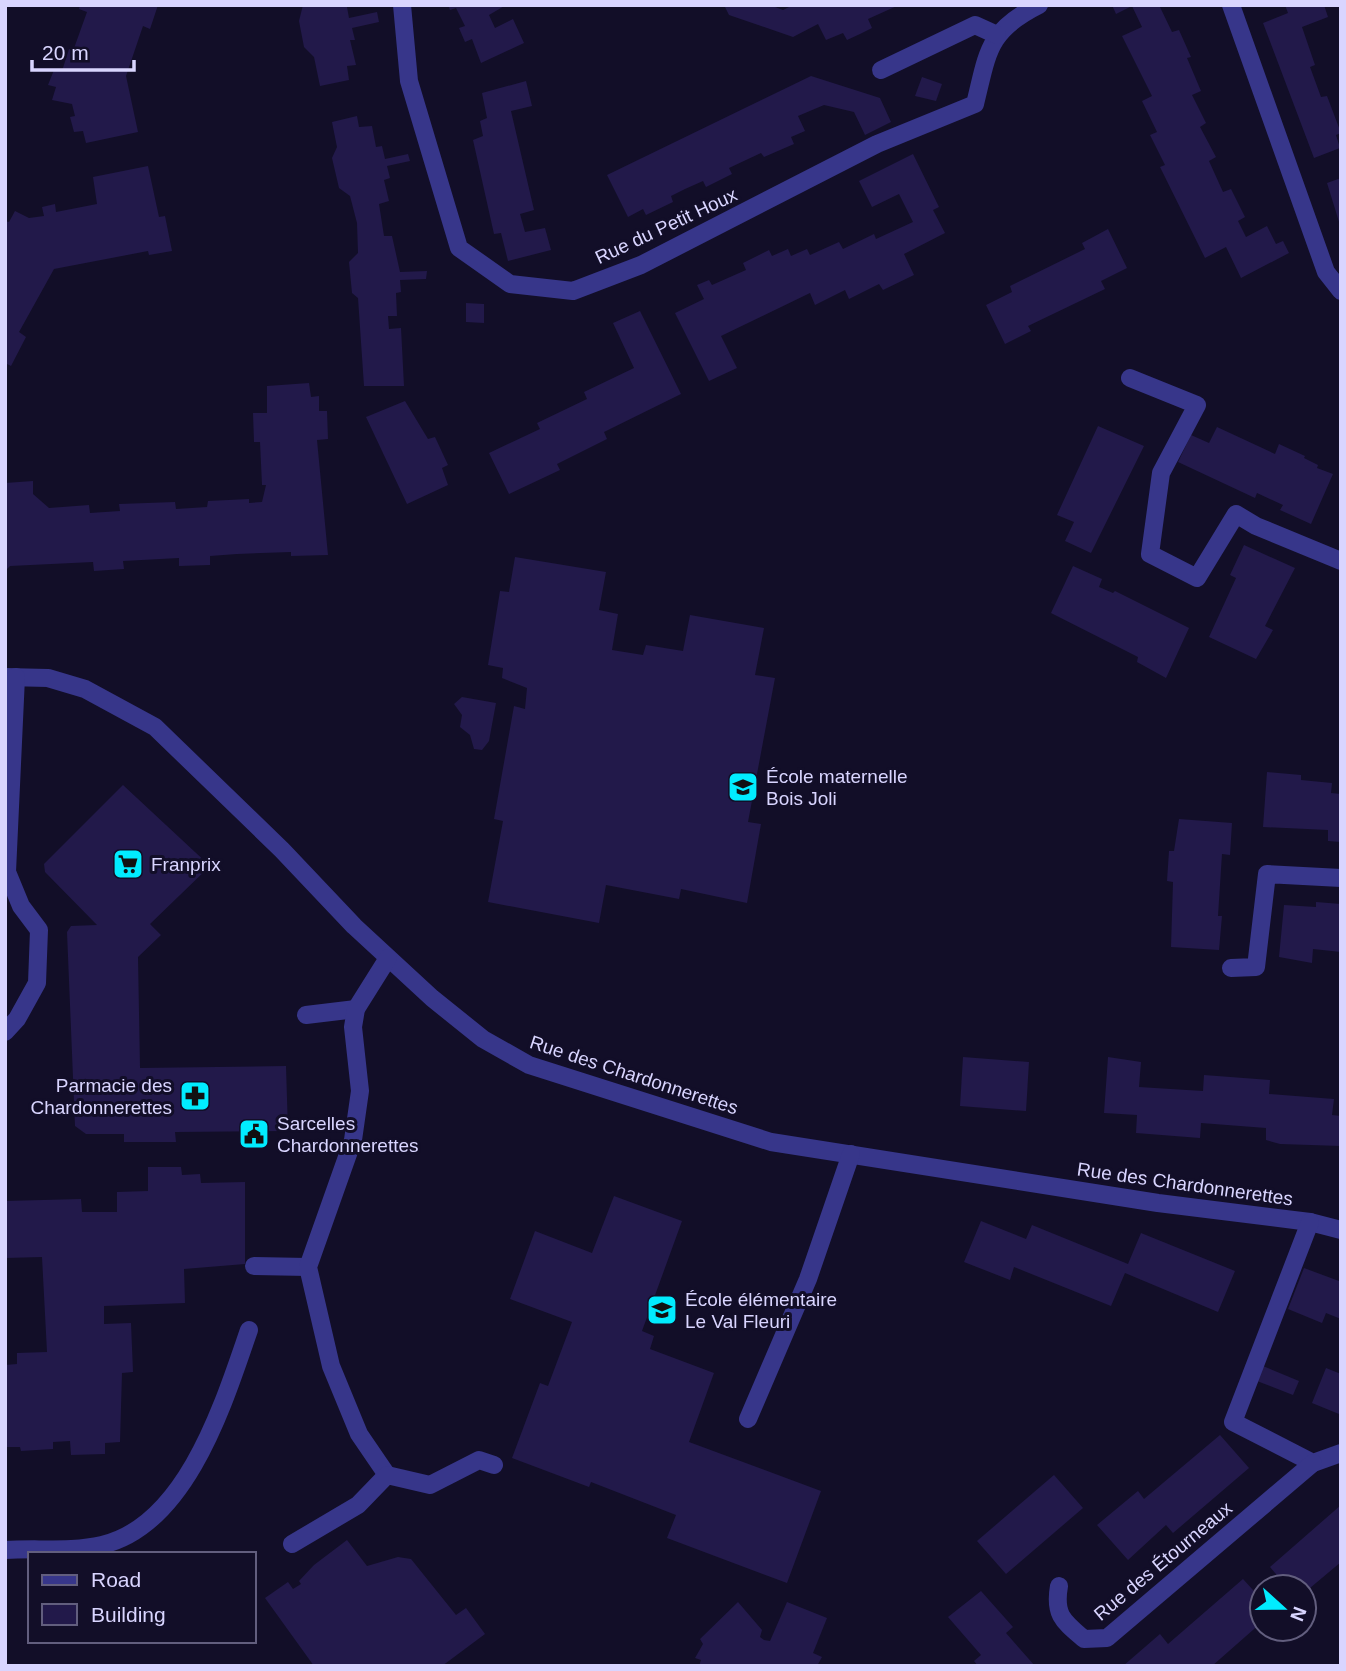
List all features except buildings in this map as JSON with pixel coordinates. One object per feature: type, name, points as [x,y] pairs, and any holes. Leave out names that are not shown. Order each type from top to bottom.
[{"type":"street","name":"Rue du Petit Houx","points":[[401,5],[409,81],[459,248],[510,284],[573,291],[641,265],[877,144],[975,104],[990,45],[1014,17],[1039,5]]},
{"type":"street","points":[[1231,5],[1341,291]]},
{"type":"street","points":[[881,70],[975,25],[997,35]]},
{"type":"street","points":[[1130,378],[1197,405],[1161,473],[1150,554],[1196,578],[1236,514],[1256,526],[1341,561]]},
{"type":"street","points":[[5,1032],[17,1019],[37,983],[39,930],[21,906],[7,872],[10,677]]},
{"type":"street","name":"Rue des Chardonnerettes","points":[[10,677],[48,678],[85,689],[155,727],[388,958],[484,1039],[529,1065],[771,1142],[1158,1203],[1310,1222],[1341,1230]]},
{"type":"street","points":[[1231,968],[1256,967],[1267,874],[1341,878]]},
{"type":"street","points":[[388,958],[356,1009],[353,1027],[360,1091],[353,1140],[307,1267],[331,1366],[359,1433],[387,1475],[430,1485],[479,1460],[494,1465]]},
{"type":"street","points":[[306,1015],[356,1009]]},
{"type":"street","points":[[748,1419],[808,1279],[851,1154]]},
{"type":"street","points":[[1310,1222],[1233,1422],[1313,1463]]},
{"type":"street","points":[[254,1266],[307,1267]]},
{"type":"street","points":[[5,1550],[103,1545],[136,1529],[146,1521],[175,1494],[219,1418],[249,1330]]},
{"type":"street","name":"Rue des Étourneaux","points":[[1059,1586],[1056,1606],[1065,1622],[1084,1640],[1107,1638],[1313,1463],[1341,1453]]},
{"type":"street","points":[[292,1544],[358,1505],[387,1475]]},
{"type":"place","name":"École maternelle Bois Joli","points":[[743,787]]},
{"type":"place","name":"Franprix","points":[[128,864]]},
{"type":"place","name":"Parmacie des Chardonnerettes","points":[[195,1096]]},
{"type":"place","name":"Sarcelles Chardonnerettes","points":[[254,1134]]},
{"type":"place","name":"École élémentaire Le Val Fleuri","points":[[662,1310]]}]
